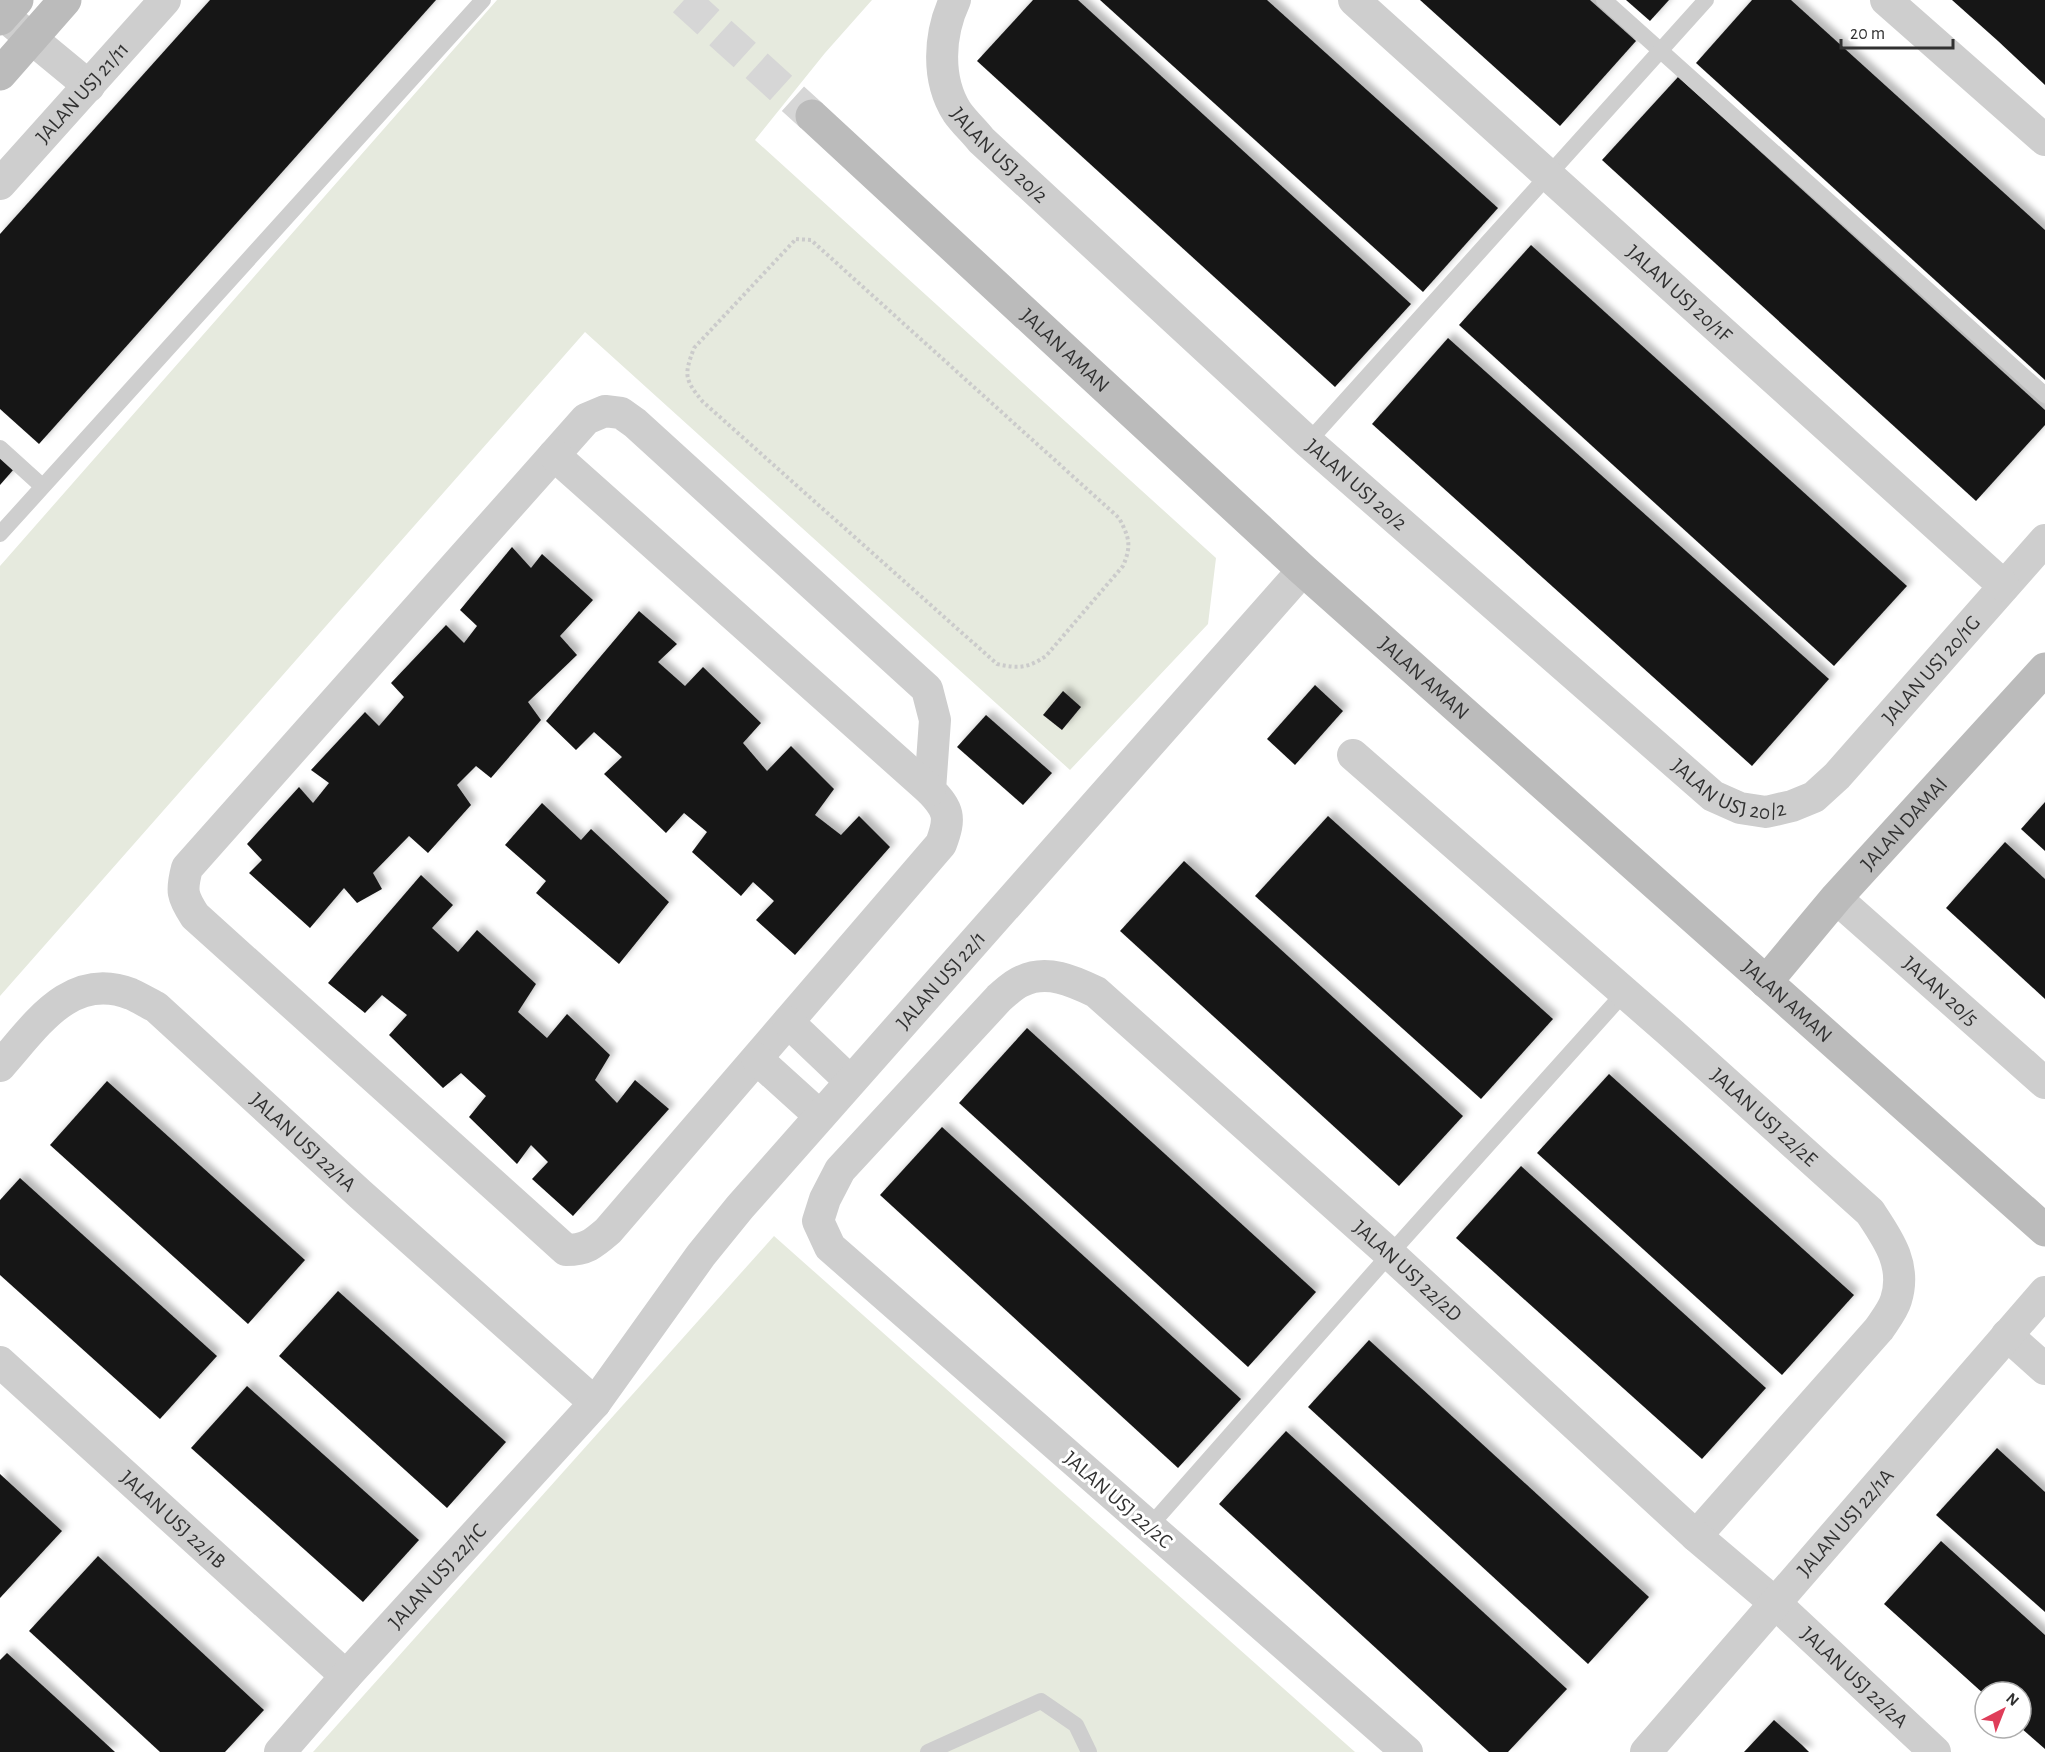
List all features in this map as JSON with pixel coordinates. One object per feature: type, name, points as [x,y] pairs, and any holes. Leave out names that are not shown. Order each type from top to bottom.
[{"type":"street","points":[[0,74],[65,0]]},
{"type":"street","name":"JALAN USJ 21/11","points":[[0,184],[165,0]]},
{"type":"street","name":"JALAN USJ 20/2","points":[[955,0],[948,14],[942,49],[945,81],[956,111],[981,140],[1308,442],[1713,796],[1740,808],[1766,812],[1792,806],[1814,797]]},
{"type":"street","name":"JALAN USJ 20/1F","points":[[1354,0],[2004,586]]},
{"type":"street","points":[[1886,0],[2045,140]]},
{"type":"street","points":[[7,11],[32,39],[88,86]]},
{"type":"street","name":"JALAN AMAN","points":[[812,116],[1304,570],[2045,1230]]},
{"type":"street","points":[[554,456],[930,790],[944,805],[947,817],[946,831],[941,844],[608,1231],[594,1244],[581,1250],[566,1250],[195,916],[182,888],[187,868],[586,419],[605,411],[621,413],[635,423],[927,689],[935,720],[930,790]]},
{"type":"street","name":"JALAN USJ 20/1G","points":[[1814,797],[1837,776],[2045,540]]},
{"type":"street","name":"JALAN USJ 22/1","points":[[595,1403],[701,1255],[740,1207],[1304,570]]},
{"type":"street","name":"JALAN DAMAI","points":[[1766,982],[1836,898],[2045,669]]},
{"type":"street","name":"JALAN USJ 22/2E","points":[[1353,755],[1869,1212],[1891,1242],[1900,1271],[1896,1300],[1880,1329],[1696,1536]]},
{"type":"street","name":"JALAN 20/5","points":[[1836,898],[2045,1083]]},
{"type":"street","name":"JALAN USJ 22/2D","points":[[1022,981],[1041,976],[1069,979],[1096,992],[1390,1254],[1696,1536],[1775,1603]]},
{"type":"street","name":"JALAN USJ 22/2C","points":[[1022,981],[999,998],[840,1170],[825,1198],[818,1221],[830,1247],[1407,1752]]},
{"type":"street","name":"JALAN USJ 22/1A","points":[[0,1066],[58,1003],[81,991],[105,988],[129,993],[156,1007],[360,1194],[595,1403]]},
{"type":"street","points":[[788,1022],[850,1081]]},
{"type":"street","points":[[757,1059],[820,1116]]},
{"type":"street","name":"JALAN USJ 22/1A","points":[[1650,1750],[2045,1292]]},
{"type":"street","points":[[2007,1335],[2045,1369]]},
{"type":"street","name":"JALAN USJ 22/1B","points":[[0,1362],[346,1676]]},
{"type":"street","name":"JALAN USJ 22/1C","points":[[280,1752],[346,1676],[595,1403]]},
{"type":"street","name":"JALAN USJ 22/2A","points":[[1775,1603],[1935,1752]]},
{"type":"lane","points":[[0,534],[483,0]]},
{"type":"lane","points":[[1604,0],[2045,395]]},
{"type":"lane","points":[[1308,442],[1707,0]]},
{"type":"lane","points":[[0,448],[42,486]]},
{"type":"lane","points":[[1149,1527],[1624,993]]},
{"type":"lane","points":[[928,1752],[1041,1701],[1076,1725],[1089,1752]]},
{"type":"path","points":[[796,239],[812,240],[942,358],[1119,518],[1127,534],[1129,552],[1123,566],[1046,656],[1031,666],[1012,667],[997,664],[703,402],[692,390],[686,371],[694,348],[796,239]]},
{"type":"shaded area","points":[[497,0],[872,0],[825,53],[755,140],[1216,558],[1208,624],[1070,770],[585,332],[0,996],[0,566]]},
{"type":"shaded area","points":[[774,1236],[1355,1752],[313,1752]]},
{"type":"building","points":[[210,0],[436,0],[39,444],[0,409],[0,234]]},
{"type":"building","points":[[1033,0],[1078,0],[1411,304],[1335,387],[977,61]]},
{"type":"building","points":[[1100,0],[1267,0],[1498,208],[1423,292]]},
{"type":"building","points":[[1420,0],[1590,0],[1636,41],[1560,126]]},
{"type":"building","points":[[1626,0],[1669,0],[1650,21]]},
{"type":"building","points":[[1752,0],[1791,0],[2045,230],[2045,380],[1696,63]]},
{"type":"building","points":[[1952,0],[2045,0],[2045,85],[1998,41]]},
{"type":"building","points":[[1678,77],[2045,410],[2045,425],[1976,501],[1602,160]]},
{"type":"building","points":[[1531,245],[1907,586],[1834,666],[1459,325]]},
{"type":"building","points":[[1448,338],[1829,679],[1752,766],[1372,424]]},
{"type":"building","points":[[0,456],[14,469],[0,485]]},
{"type":"building","points":[[512,547],[531,568],[542,554],[593,600],[560,636],[577,655],[528,702],[541,720],[491,778],[476,766],[457,785],[471,805],[428,853],[409,836],[373,873],[382,889],[357,903],[344,888],[310,928],[249,873],[262,860],[247,844],[299,787],[313,803],[329,783],[311,770],[365,712],[379,726],[404,697],[391,683],[446,625],[464,643],[477,626],[460,610]]},
{"type":"building","points":[[639,611],[677,644],[658,662],[685,686],[703,667],[761,723],[743,743],[767,771],[791,746],[834,789],[815,815],[841,835],[859,816],[890,847],[795,955],[756,920],[774,901],[753,882],[741,896],[692,852],[707,832],[684,813],[666,833],[604,774],[622,757],[594,732],[576,750],[546,721]]},
{"type":"building","points":[[1315,685],[1343,711],[1295,765],[1267,739]]},
{"type":"building","points":[[1063,691],[1081,707],[1062,730],[1043,715]]},
{"type":"building","points":[[986,715],[1052,773],[1023,805],[957,747]]},
{"type":"building","points":[[2045,802],[2045,851],[2021,829]]},
{"type":"building","points":[[542,803],[581,840],[591,829],[669,902],[619,964],[536,893],[546,881],[505,845]]},
{"type":"building","points":[[1328,816],[1553,1019],[1481,1099],[1255,896]]},
{"type":"building","points":[[2005,842],[2045,879],[2045,999],[1946,908]]},
{"type":"building","points":[[1184,861],[1463,1116],[1399,1186],[1120,931]]},
{"type":"building","points":[[421,875],[453,905],[432,928],[458,952],[477,930],[536,984],[518,1012],[547,1038],[567,1014],[610,1055],[595,1080],[617,1103],[635,1080],[669,1109],[573,1216],[532,1179],[548,1162],[531,1145],[517,1164],[469,1117],[486,1096],[461,1073],[443,1088],[389,1035],[407,1015],[382,995],[365,1013],[328,983]]},
{"type":"building","points":[[1027,1028],[1316,1292],[1248,1367],[959,1103]]},
{"type":"building","points":[[1609,1074],[1854,1295],[1782,1375],[1537,1153]]},
{"type":"building","points":[[107,1081],[305,1260],[248,1324],[50,1145]]},
{"type":"building","points":[[942,1127],[1241,1399],[1178,1468],[880,1195]]},
{"type":"building","points":[[1521,1166],[1766,1388],[1702,1459],[1456,1238]]},
{"type":"building","points":[[20,1178],[217,1356],[160,1419],[0,1275],[0,1200]]},
{"type":"building","points":[[338,1291],[506,1442],[447,1508],[279,1356]]},
{"type":"building","points":[[1369,1340],[1649,1597],[1588,1664],[1308,1407]]},
{"type":"building","points":[[247,1386],[419,1540],[363,1602],[191,1448]]},
{"type":"building","points":[[1286,1431],[1567,1689],[1508,1752],[1489,1752],[1219,1504]]},
{"type":"building","points":[[1997,1448],[2045,1492],[2045,1612],[1936,1515]]},
{"type":"building","points":[[0,1474],[62,1531],[0,1598]]},
{"type":"building","points":[[1941,1541],[2045,1635],[2045,1749],[2033,1738],[2033,1680],[1973,1680],[1973,1684],[1884,1604]]},
{"type":"building","points":[[98,1556],[264,1710],[225,1752],[160,1752],[29,1631]]},
{"type":"building","points":[[7,1653],[115,1752],[0,1752],[0,1660]]},
{"type":"building","points":[[1774,1720],[1802,1745],[1809,1752],[1744,1752]]},
{"type":"tunnel","points":[[684,0],[812,116]]}]
